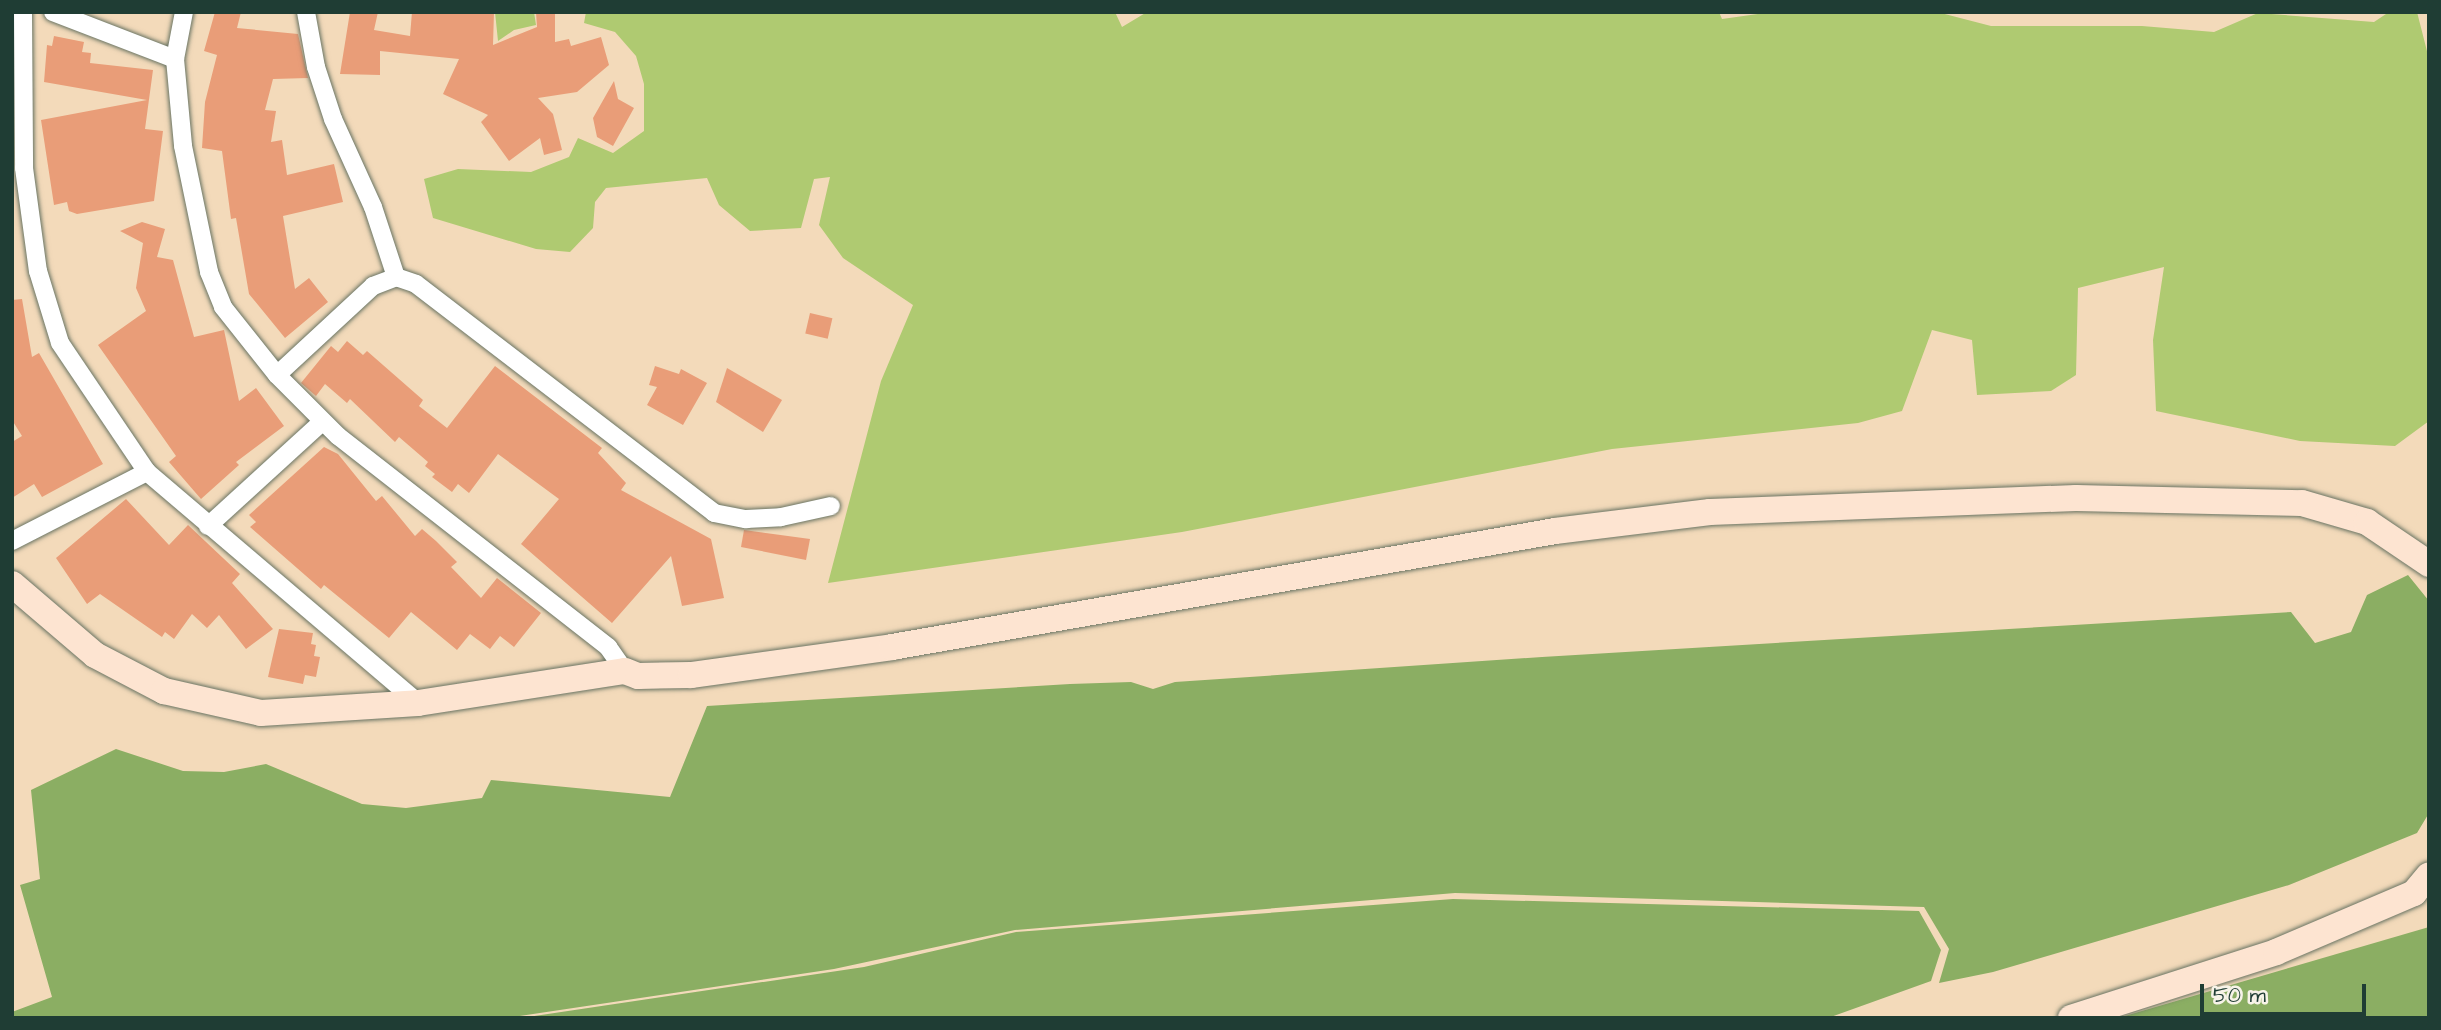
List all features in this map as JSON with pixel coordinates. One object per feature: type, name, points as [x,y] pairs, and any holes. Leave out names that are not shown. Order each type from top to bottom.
[{"type":"main road","points":[[12,584],[95,655],[164,691],[261,713],[418,703],[625,671],[638,676],[691,675],[892,647],[1555,531],[1710,512],[2076,498],[2302,503],[2367,522],[2429,564]]},
{"type":"main road","points":[[2071,1018],[2276,952],[2414,893],[2429,875]]},
{"type":"street","points":[[23,12],[24,168],[38,271],[60,343],[147,472],[418,703]]},
{"type":"street","points":[[53,12],[175,59]]},
{"type":"street","points":[[184,12],[175,59],[183,146],[209,272],[223,307],[277,375],[322,422],[608,647],[625,671]]},
{"type":"street","points":[[306,12],[316,67],[333,119],[373,207],[396,276]]},
{"type":"street","points":[[277,375],[373,286],[396,276],[416,284],[714,513],[746,519],[781,517],[831,506]]},
{"type":"street","points":[[208,526],[322,422]]},
{"type":"street","points":[[12,541],[147,472]]},
{"type":"green space","points":[[495,12],[534,12],[536,25],[514,30],[498,41]]},
{"type":"green space","points":[[586,12],[1115,12],[1122,27],[1147,12],[1719,12],[1722,19],[1772,12],[1937,12],[1991,26],[2142,26],[2214,32],[2258,13],[2374,22],[2389,12],[2417,12],[2429,59],[2429,421],[2395,446],[2300,441],[2156,411],[2153,340],[2164,267],[2078,288],[2076,375],[2051,391],[1977,395],[1972,340],[1932,330],[1902,411],[1858,423],[1612,449],[1182,532],[828,583],[881,381],[913,305],[843,258],[819,225],[830,177],[814,179],[801,228],[750,231],[719,205],[707,178],[606,188],[595,202],[593,228],[570,252],[536,249],[433,218],[424,179],[458,169],[531,172],[569,157],[578,138],[613,153],[644,131],[644,84],[636,56],[615,32],[584,23]]},
{"type":"green space","points":[[2408,575],[2429,601],[2429,813],[2417,833],[2289,885],[1993,972],[1939,983],[1949,949],[1924,907],[1455,893],[1015,930],[834,969],[506,1018],[12,1018],[12,1012],[52,997],[20,885],[40,879],[31,790],[116,749],[183,771],[224,772],[266,764],[362,804],[406,808],[482,798],[491,780],[670,797],[707,706],[1070,684],[1131,682],[1153,689],[1175,682],[1542,657],[2291,612],[2315,643],[2351,632],[2367,595]]},
{"type":"green space","points":[[1453,899],[1919,911],[1941,950],[1931,981],[1828,1018],[521,1018],[864,967],[1016,932]]},
{"type":"green space","points":[[2429,927],[2429,1018],[2118,1018]]},
{"type":"building","points":[[215,12],[241,12],[237,28],[298,34],[308,78],[273,79],[265,110],[276,111],[271,142],[282,140],[287,175],[334,164],[343,202],[283,216],[295,289],[309,278],[328,302],[285,338],[249,294],[236,218],[231,219],[222,151],[202,148],[205,102],[217,55],[204,51]]},
{"type":"building","points":[[350,12],[378,12],[374,30],[410,36],[412,12],[494,12],[493,45],[537,27],[536,12],[555,12],[555,42],[569,39],[571,46],[601,37],[609,65],[577,92],[538,98],[553,114],[562,150],[544,155],[540,138],[509,161],[481,122],[488,115],[443,94],[459,59],[380,51],[380,75],[340,74]]},
{"type":"building","points":[[54,36],[84,42],[82,52],[91,53],[90,63],[153,70],[145,129],[163,131],[154,201],[77,214],[69,211],[67,202],[54,205],[41,120],[147,100],[44,82],[47,45],[52,46]]},
{"type":"building","points":[[614,81],[618,99],[634,108],[613,146],[597,137],[593,118]]},
{"type":"building","points":[[142,222],[165,229],[157,257],[173,260],[194,337],[224,330],[239,401],[256,388],[284,426],[236,462],[239,465],[201,499],[169,462],[176,456],[98,345],[146,311],[136,288],[143,243],[120,231]]},
{"type":"building","points":[[22,299],[32,357],[39,353],[103,464],[42,497],[34,484],[12,498],[12,442],[22,436],[12,420],[12,300]]},
{"type":"building","points":[[810,313],[832,318],[828,339],[805,333]]},
{"type":"building","points":[[347,341],[363,355],[367,351],[423,400],[419,406],[447,428],[495,366],[602,448],[598,453],[626,483],[621,490],[711,539],[724,598],[682,606],[671,556],[612,623],[521,544],[559,499],[498,454],[469,493],[458,484],[452,492],[432,477],[435,474],[425,466],[428,462],[399,437],[395,442],[350,399],[347,403],[325,384],[316,396],[301,383],[331,346],[338,352]]},
{"type":"building","points":[[655,366],[679,374],[681,369],[707,383],[683,425],[647,405],[657,387],[649,385]]},
{"type":"building","points":[[727,368],[782,400],[763,432],[716,402]]},
{"type":"building","points":[[324,447],[338,454],[376,501],[382,496],[415,536],[422,529],[436,541],[457,562],[451,567],[481,598],[497,578],[541,613],[514,647],[500,636],[490,649],[470,634],[457,650],[411,612],[389,638],[324,585],[321,589],[250,527],[256,522],[249,515]]},
{"type":"building","points":[[126,499],[169,545],[188,525],[240,574],[232,583],[273,629],[246,649],[219,615],[207,628],[192,614],[174,639],[165,632],[162,637],[100,594],[87,604],[56,558]]},
{"type":"building","points":[[744,530],[810,539],[806,560],[741,547]]},
{"type":"building","points":[[279,629],[313,633],[311,644],[316,645],[314,656],[320,657],[316,677],[305,675],[303,684],[268,677]]}]
